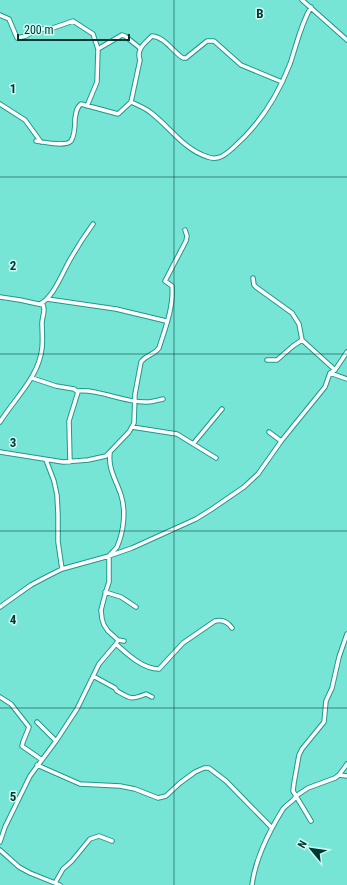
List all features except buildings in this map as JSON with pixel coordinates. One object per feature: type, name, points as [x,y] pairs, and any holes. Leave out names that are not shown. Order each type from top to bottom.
[{"type":"street","points":[[302,0],[312,7],[347,40]]},
{"type":"street","points":[[132,102],[149,111],[187,145],[200,154],[217,159],[223,156],[260,119],[282,82],[289,66],[300,30],[312,7]]},
{"type":"street","points":[[0,15],[10,20],[17,38],[26,36],[37,29],[50,28],[74,21],[93,34],[98,49],[97,82],[87,106]]},
{"type":"street","points":[[98,49],[122,35],[140,48]]},
{"type":"street","points":[[36,141],[59,144],[71,141],[74,132],[76,110],[81,104],[118,114],[132,102],[140,60],[138,55],[140,48],[152,36],[157,36],[180,56],[186,58],[208,41],[214,41],[241,65],[282,82]]},
{"type":"street","points":[[0,104],[25,120],[41,142]]},
{"type":"street","points":[[40,304],[47,299],[57,284],[71,258],[93,224]]},
{"type":"street","points":[[0,452],[46,460],[70,462],[100,458],[110,453],[132,427],[135,410],[134,401],[141,362],[143,358],[156,352],[159,348],[172,293],[172,286],[165,281],[186,240],[187,236],[185,230]]},
{"type":"street","points":[[253,278],[254,285],[256,287],[292,312],[299,324],[302,340],[336,370]]},
{"type":"street","points":[[0,297],[40,304],[43,305],[45,309],[42,319],[42,348],[40,360],[32,378],[0,422]]},
{"type":"street","points":[[47,299],[116,309],[166,322]]},
{"type":"street","points":[[267,360],[277,360],[302,340]]},
{"type":"street","points":[[0,607],[31,585],[62,569],[132,548],[177,526],[196,519],[244,487],[258,474],[281,441],[325,387],[330,373],[336,370],[347,352]]},
{"type":"street","points":[[330,373],[347,379]]},
{"type":"street","points":[[32,378],[77,390],[86,390],[134,401],[148,402],[163,399]]},
{"type":"street","points":[[70,462],[69,421],[78,394],[77,390]]},
{"type":"street","points":[[193,444],[222,408]]},
{"type":"street","points":[[132,427],[177,434],[216,458]]},
{"type":"street","points":[[269,432],[281,441]]},
{"type":"street","points":[[110,453],[110,468],[121,496],[124,510],[124,520],[116,547],[109,556],[110,582],[102,610],[102,619],[108,631],[118,640],[124,641]]},
{"type":"street","points":[[46,460],[54,481],[57,495],[58,542],[62,569]]},
{"type":"street","points":[[106,592],[121,598],[136,607]]},
{"type":"street","points":[[116,644],[140,663],[151,668],[159,669],[183,643],[215,620],[229,623],[232,628]]},
{"type":"street","points":[[311,821],[293,791],[299,754],[324,722],[326,701],[332,688],[339,657],[347,634]]},
{"type":"street","points":[[0,842],[30,776],[56,742],[77,709],[99,664],[118,640]]},
{"type":"street","points":[[93,676],[130,698],[134,699],[146,694],[152,696]]},
{"type":"street","points":[[0,697],[11,704],[29,727],[22,742],[22,746],[42,760]]},
{"type":"street","points":[[37,722],[56,742]]},
{"type":"street","points":[[252,885],[257,862],[272,828],[284,808],[295,799],[296,796],[308,788],[339,775],[347,764]]},
{"type":"street","points":[[38,765],[80,784],[120,786],[135,789],[158,798],[166,796],[195,772],[201,769],[209,768],[226,781],[272,828]]},
{"type":"street","points":[[339,775],[347,776]]},
{"type":"street","points":[[55,883],[63,869],[72,861],[90,839],[99,836],[112,841]]},
{"type":"street","points":[[0,850],[19,867],[38,877],[60,885]]}]
